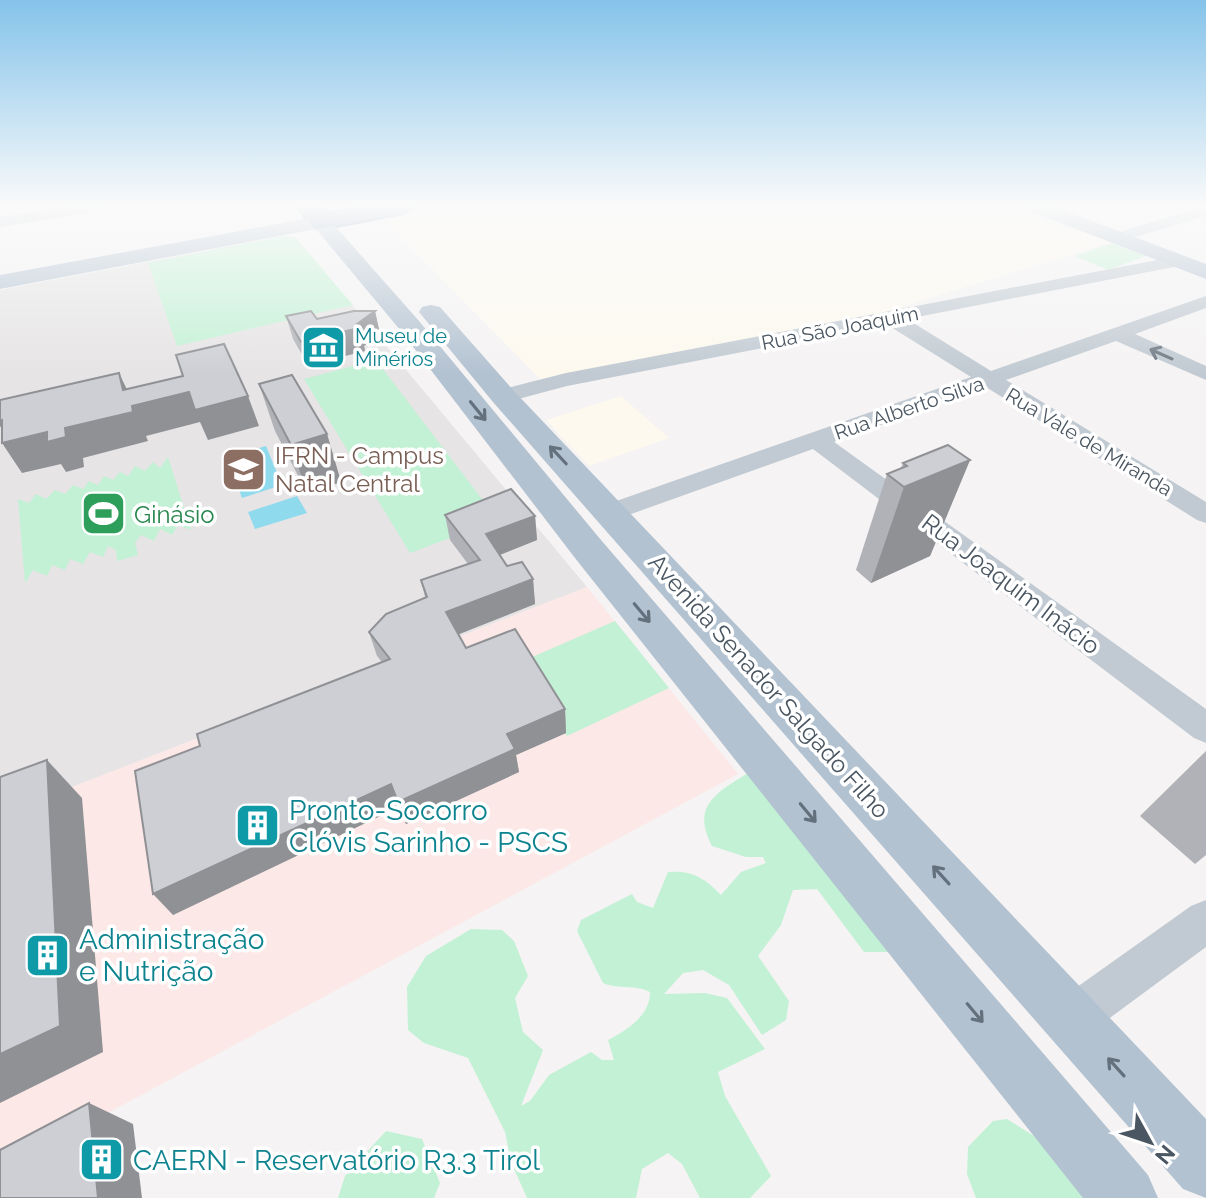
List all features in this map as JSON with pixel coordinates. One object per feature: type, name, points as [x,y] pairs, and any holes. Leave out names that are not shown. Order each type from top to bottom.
[{"type":"main road","points":[[0,272],[54,262]]},
{"type":"main road","points":[[0,282],[93,262]]},
{"type":"main road","name":"Avenida Senador Salgado Filho","points":[[374,262],[611,512],[1206,1166]]},
{"type":"main road","points":[[385,262],[388,265]]},
{"type":"main road","points":[[1180,262],[1206,272]]},
{"type":"main road","name":"Avenida Senador Salgado Filho","points":[[421,314],[588,549],[1125,1198]]},
{"type":"street","name":"Rua São Joaquim","points":[[503,396],[566,380],[1173,262]]},
{"type":"street","name":"Rua Alberto Silva","points":[[611,512],[1206,302]]},
{"type":"street","name":"Rua Vale de Miranda","points":[[891,318],[1206,514]]},
{"type":"street","points":[[1116,333],[1206,374]]},
{"type":"street","name":"Rua Joaquim Inácio","points":[[816,440],[1206,728]]},
{"type":"street","points":[[1072,1018],[1206,921]]},
{"type":"shaded area","name":"IFRN - Campus Natal Central","points":[[148,262],[316,262],[587,587],[0,815],[0,290]]},
{"type":"shaded area","points":[[425,262],[1046,262],[875,315],[541,380]]},
{"type":"shaded area","points":[[621,396],[669,438],[589,466],[546,420]]},
{"type":"shaded area","points":[[587,587],[738,774],[0,1171],[0,815]]},
{"type":"green space","points":[[316,262],[353,305],[177,346],[148,263]]},
{"type":"green space","points":[[1089,262],[1130,262],[1108,270]]},
{"type":"green space","points":[[376,360],[498,520],[410,553],[304,379]]},
{"type":"green space","name":"Ginásio","points":[[168,457],[191,530],[178,525],[172,535],[160,529],[154,541],[141,535],[135,543],[138,555],[117,561],[116,550],[108,546],[103,557],[90,552],[83,564],[70,559],[65,570],[52,565],[47,576],[33,570],[25,583],[18,499],[29,503],[36,494],[46,499],[55,490],[65,494],[73,485],[83,489],[89,481],[98,485],[104,476],[113,480],[120,472],[128,476],[135,466],[145,471],[153,462],[160,468]]},
{"type":"green space","points":[[615,621],[669,688],[567,736],[523,661]]},
{"type":"green space","points":[[748,773],[890,952],[864,952],[817,889],[793,890],[781,925],[758,956],[789,1001],[786,1020],[762,1035],[729,985],[703,970],[683,973],[664,994],[705,993],[727,998],[765,1049],[718,1072],[725,1096],[771,1176],[750,1198],[700,1198],[682,1164],[668,1153],[642,1169],[636,1198],[527,1198],[511,1162],[505,1132],[468,1058],[424,1043],[408,1030],[407,987],[426,956],[471,929],[502,930],[514,941],[528,976],[515,998],[523,1032],[543,1050],[521,1106],[530,1101],[549,1075],[591,1052],[602,1060],[614,1060],[608,1040],[630,1027],[642,1015],[650,992],[603,983],[577,931],[581,920],[632,894],[637,902],[653,908],[668,872],[698,876],[721,895],[741,872],[766,863],[763,857],[746,857],[712,846],[706,832],[704,821],[710,802]]},
{"type":"green space","points":[[1007,1119],[1039,1139],[1097,1198],[976,1198],[967,1174],[968,1147],[993,1121]]},
{"type":"green space","points":[[386,1131],[422,1139],[440,1183],[434,1198],[338,1198],[345,1176]]},
{"type":"water","points":[[266,446],[282,485],[242,498],[227,457]]},
{"type":"water","points":[[297,496],[307,513],[255,529],[248,512]]},
{"type":"building","points":[[311,311],[317,319],[354,311],[375,311],[357,324],[359,328],[301,342],[286,316]]},
{"type":"building","points":[[224,344],[248,396],[195,410],[189,392],[132,406],[133,412],[65,428],[66,437],[47,442],[47,432],[2,443],[0,400],[119,373],[123,390],[183,376],[176,355]]},
{"type":"building","points":[[292,375],[327,434],[291,445],[259,384]]},
{"type":"building","points":[[948,445],[970,460],[904,487],[887,474],[907,466],[903,463]]},
{"type":"building","points":[[511,489],[535,516],[486,534],[507,566],[522,562],[533,579],[446,612],[466,648],[515,629],[565,709],[507,734],[515,749],[398,802],[391,784],[153,894],[135,771],[200,746],[197,734],[390,659],[369,632],[386,614],[427,597],[421,580],[480,560],[445,515]]},
{"type":"building","points":[[47,760],[60,1026],[0,1054],[0,777]]},
{"type":"building","points":[[89,1103],[98,1198],[0,1198],[0,1150]]},
{"type":"place","name":"Museu de Minérios","points":[[324,348]]},
{"type":"place","name":"IFRN - Campus Natal Central","points":[[244,469]]},
{"type":"place","name":"Ginásio","points":[[103,514]]},
{"type":"place","name":"Pronto-Socorro Clóvis Sarinho - PSCS","points":[[258,826]]},
{"type":"place","name":"Administração e Nutrição","points":[[48,955]]},
{"type":"place","name":"CAERN - Reservatório R3.3 Tirol","points":[[102,1160]]}]
